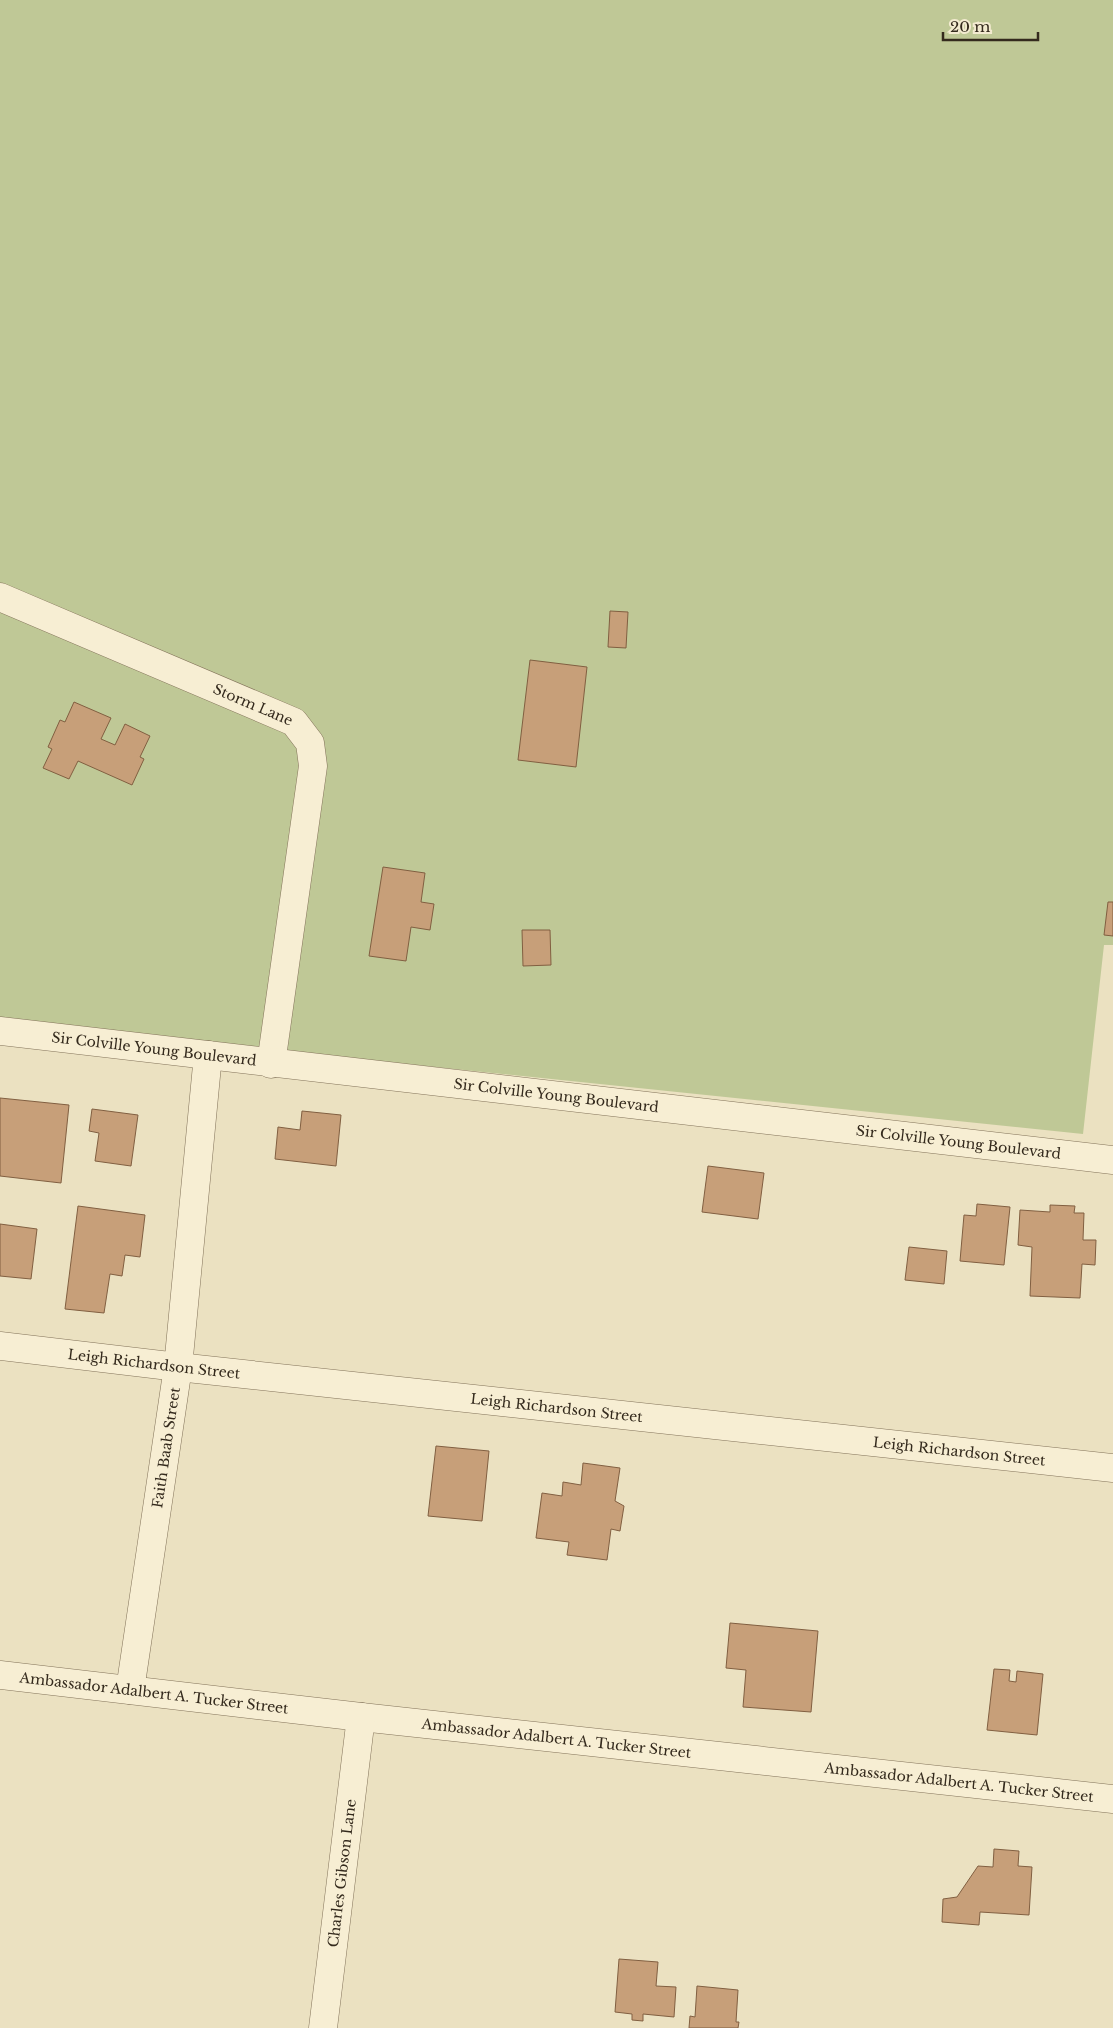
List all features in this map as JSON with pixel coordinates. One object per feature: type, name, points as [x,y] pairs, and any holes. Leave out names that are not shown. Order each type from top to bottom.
[{"type":"street","name":"Storm Lane","points":[[0,597],[294,722],[310,743],[313,766],[271,1064]]},
{"type":"street","name":"Sir Colville Young Boulevard","points":[[0,1031],[271,1064],[1113,1160]]},
{"type":"street","name":"Faith Baab Street","points":[[130,1690],[178,1367],[208,1055]]},
{"type":"street","name":"Leigh Richardson Street","points":[[0,1346],[1113,1468]]},
{"type":"street","name":"Ambassador Adalbert A. Tucker Street","points":[[0,1675],[361,1717],[1113,1799]]},
{"type":"street","name":"Charles Gibson Lane","points":[[324,2028],[361,1717]]},
{"type":"green space","points":[[0,0],[1113,0],[1113,945],[1104,945],[1083,1134],[0,1022]]},
{"type":"building","points":[[610,611],[628,612],[626,648],[608,647]]},
{"type":"building","points":[[530,660],[587,667],[576,767],[518,760]]},
{"type":"building","points":[[74,702],[111,718],[101,739],[115,745],[125,724],[150,736],[140,757],[144,759],[132,785],[78,761],[69,779],[43,768],[52,749],[48,747],[60,720],[65,722]]},
{"type":"building","points":[[383,867],[425,873],[421,902],[434,904],[430,930],[411,927],[406,961],[369,956]]},
{"type":"building","points":[[1108,902],[1113,902],[1113,936],[1104,935]]},
{"type":"building","points":[[522,930],[550,930],[551,965],[523,966]]},
{"type":"building","points":[[0,1098],[69,1105],[61,1183],[0,1176]]},
{"type":"building","points":[[92,1109],[138,1115],[131,1166],[95,1161],[99,1133],[89,1131]]},
{"type":"building","points":[[302,1111],[341,1115],[336,1166],[275,1159],[278,1127],[300,1130]]},
{"type":"building","points":[[708,1166],[764,1173],[758,1219],[702,1212]]},
{"type":"building","points":[[977,1204],[1010,1207],[1004,1265],[960,1261],[964,1215],[976,1216]]},
{"type":"building","points":[[1050,1205],[1075,1206],[1074,1213],[1084,1213],[1083,1240],[1096,1240],[1095,1265],[1082,1264],[1080,1298],[1030,1296],[1032,1247],[1018,1245],[1020,1210],[1050,1212]]},
{"type":"building","points":[[78,1206],[145,1215],[140,1257],[125,1255],[122,1276],[110,1274],[104,1313],[65,1309]]},
{"type":"building","points":[[0,1224],[37,1229],[31,1279],[0,1276]]},
{"type":"building","points":[[909,1247],[947,1251],[944,1284],[905,1280]]},
{"type":"building","points":[[436,1446],[489,1451],[482,1521],[428,1516]]},
{"type":"building","points":[[583,1463],[620,1468],[615,1501],[624,1506],[620,1531],[611,1529],[607,1560],[567,1555],[569,1542],[536,1538],[542,1493],[562,1496],[563,1482],[581,1485]]},
{"type":"building","points":[[730,1623],[818,1631],[811,1712],[743,1707],[746,1670],[726,1668]]},
{"type":"building","points":[[994,1669],[1010,1670],[1009,1681],[1016,1682],[1017,1671],[1043,1674],[1037,1735],[987,1730]]},
{"type":"building","points":[[994,1849],[1019,1851],[1018,1866],[1032,1867],[1029,1915],[980,1912],[979,1925],[942,1922],[943,1899],[957,1897],[978,1866],[993,1867]]},
{"type":"building","points":[[619,1959],[658,1962],[656,1986],[676,1987],[674,2017],[643,2014],[643,2021],[632,2020],[632,2014],[615,2012]]},
{"type":"building","points":[[697,1986],[738,1990],[736,2022],[739,2022],[738,2028],[689,2028],[690,2016],[695,2017]]}]
